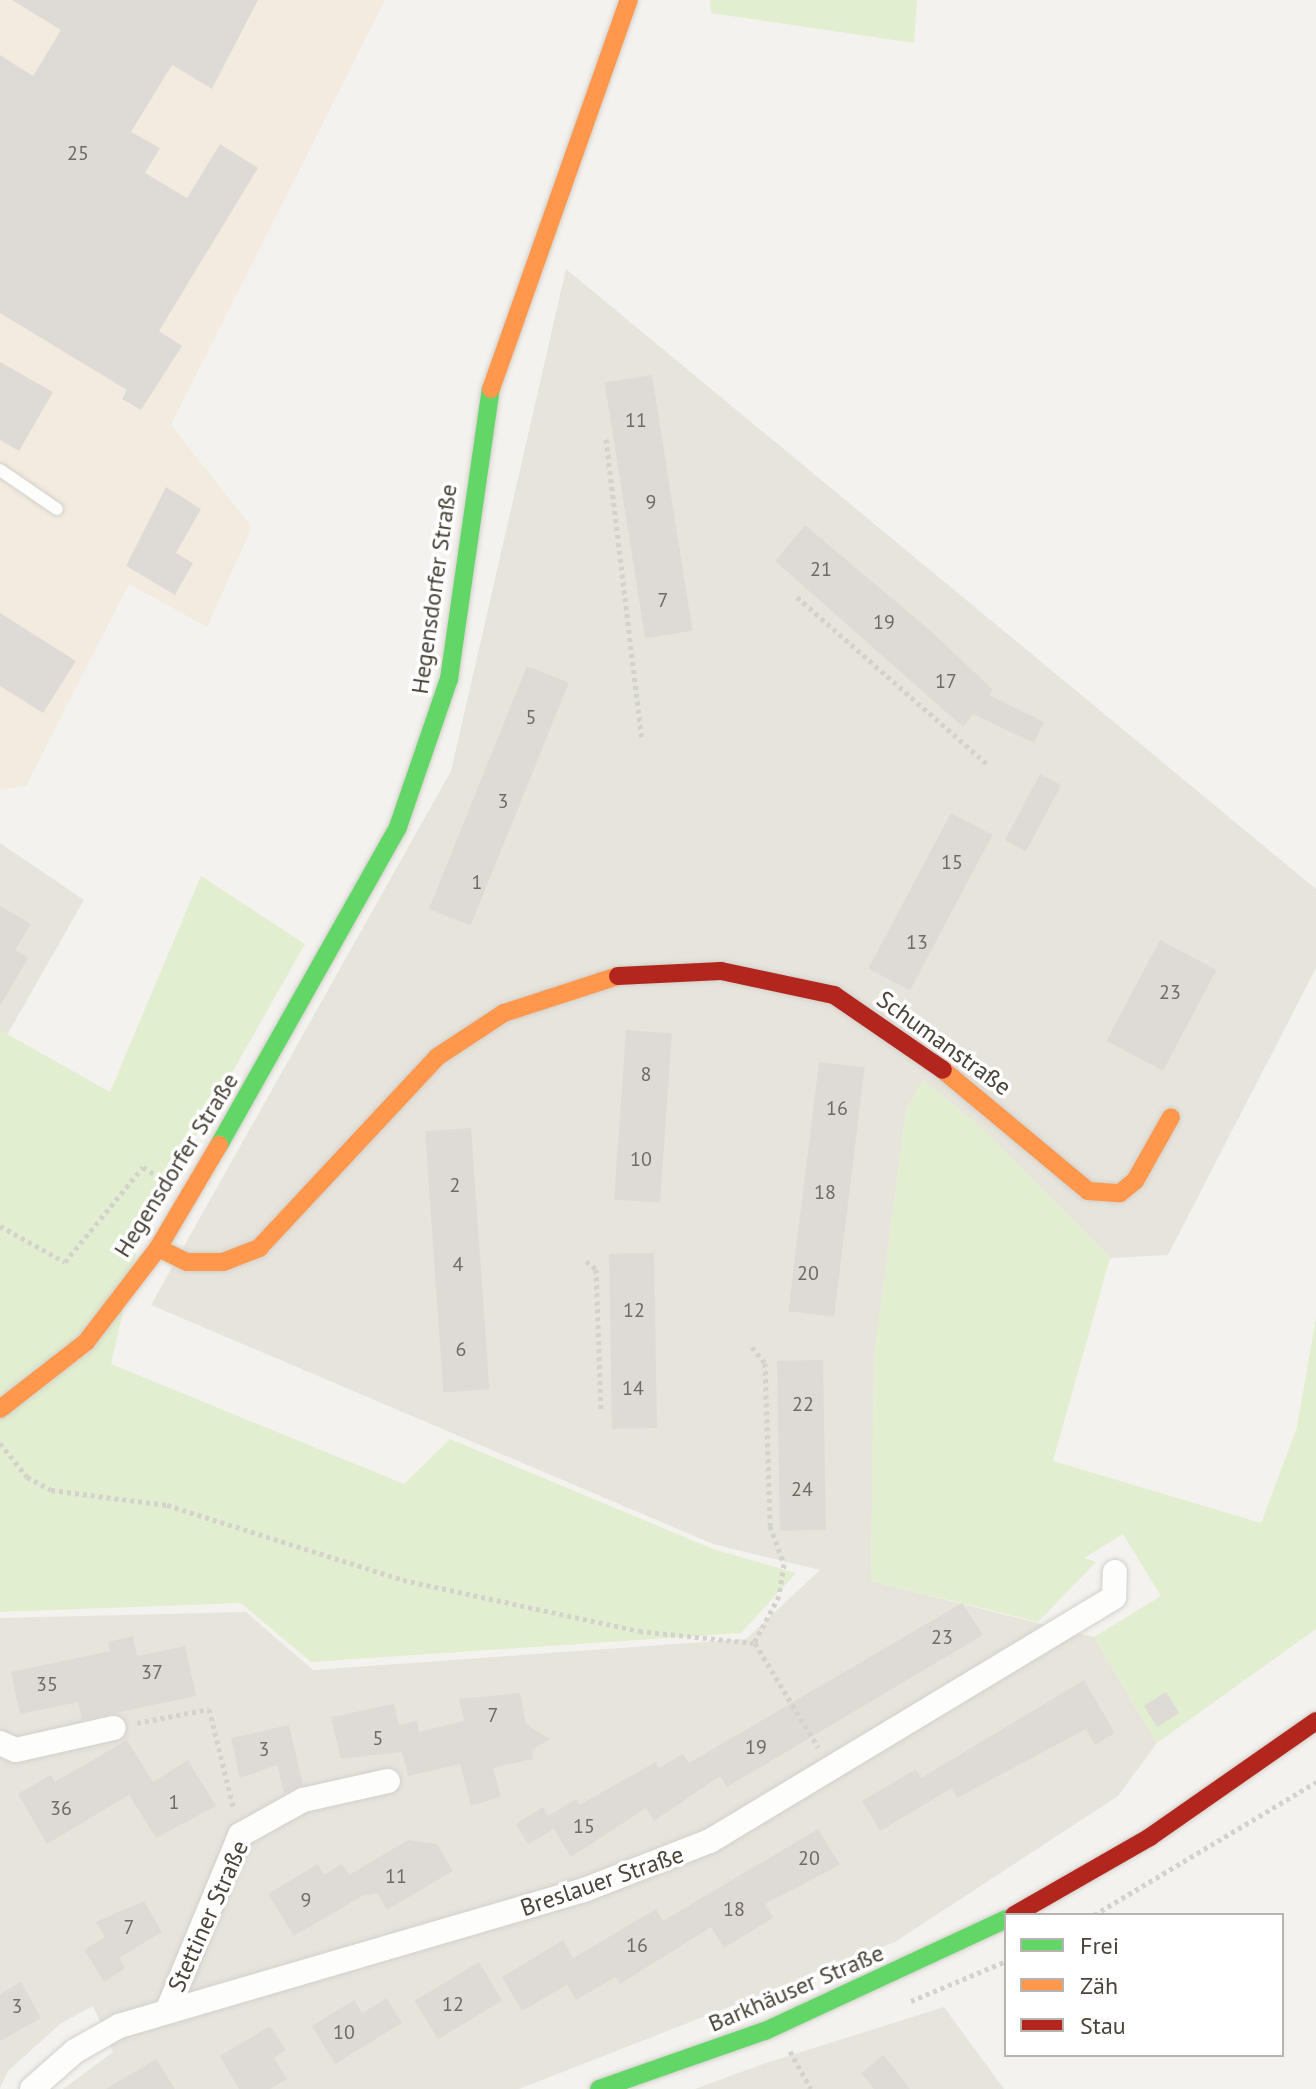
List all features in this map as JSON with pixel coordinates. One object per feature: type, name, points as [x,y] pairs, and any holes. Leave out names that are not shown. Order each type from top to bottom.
[{"type":"street","name":"Hegensdorfer Straße","points":[[0,1409],[86,1342],[158,1248],[358,908],[430,750],[449,679],[484,408],[629,0]]},
{"type":"street","name":"Schumanstraße","points":[[158,1248],[187,1262],[223,1262],[259,1248],[437,1057],[504,1013],[580,983],[647,971],[721,971],[834,995],[904,1037],[1088,1191],[1120,1193],[1135,1181],[1171,1117]]},
{"type":"street","name":"Breslauer Straße","points":[[32,2089],[75,2051],[168,2009],[639,1871],[710,1841],[1114,1597],[1115,1572]]},
{"type":"street","points":[[1017,1913],[1163,1829],[1316,1721]]},
{"type":"street","points":[[0,1743],[16,1750],[114,1728]]},
{"type":"street","name":"Stettiner Straße","points":[[168,2009],[240,1835],[303,1800],[388,1781]]},
{"type":"street","name":"Barkhäuser Straße","points":[[599,2089],[765,2031],[1004,1920]]},
{"type":"lane","points":[[0,470],[57,509]]},
{"type":"path","points":[[606,439],[642,741]]},
{"type":"path","points":[[797,597],[987,764]]},
{"type":"path","points":[[0,1226],[65,1262],[143,1167]]},
{"type":"path","points":[[586,1261],[596,1269],[601,1410]]},
{"type":"path","points":[[752,1347],[765,1363],[770,1526],[784,1564],[779,1596],[754,1643]]},
{"type":"path","points":[[0,1443],[27,1477],[51,1490],[167,1505],[347,1565],[584,1620],[754,1643]]},
{"type":"path","points":[[754,1643],[831,1769]]},
{"type":"path","points":[[114,1728],[209,1709],[240,1835]]},
{"type":"path","points":[[1097,1913],[1316,1782]]},
{"type":"path","points":[[788,2042],[811,2089]]},
{"type":"shaded area","points":[[0,0],[385,0],[171,425],[252,527],[207,627],[129,584],[26,786],[0,790]]},
{"type":"shaded area","points":[[566,269],[1316,889],[1316,968],[1168,1255],[1110,1258],[985,1131],[923,1080],[906,1111],[874,1359],[871,1581],[1094,1637],[1157,1743],[1118,1796],[895,1942],[519,2089],[63,2089],[113,2052],[93,2006],[60,2024],[8,2071],[0,2088],[0,1618],[246,1612],[313,1670],[746,1639],[820,1570],[713,1544],[151,1305],[451,771]]},
{"type":"shaded area","points":[[0,843],[84,900],[7,1035],[0,1030]]},
{"type":"shaded area","points":[[944,2007],[1004,2089],[695,2089],[763,2064]]},
{"type":"green space","points":[[710,0],[917,0],[914,43],[711,13]]},
{"type":"green space","points":[[201,876],[305,944],[141,1233],[111,1364],[404,1484],[450,1439],[713,1549],[796,1573],[741,1633],[311,1662],[241,1603],[0,1612],[0,1030],[110,1092]]},
{"type":"green space","points":[[923,1080],[985,1131],[1110,1258],[1053,1461],[1261,1523],[1297,1427],[1316,1318],[1316,1629],[1157,1743],[1094,1637],[1161,1596],[1123,1534],[1084,1558],[1096,1562],[1038,1622],[871,1581],[874,1359],[906,1111]]},
{"type":"building","points":[[12,0],[258,0],[212,89],[172,65],[131,132],[160,148],[145,173],[187,198],[220,144],[258,168],[159,331],[182,346],[141,410],[122,399],[127,390],[0,313],[0,55],[33,76],[61,30]]},
{"type":"building","points":[[0,362],[53,392],[19,451],[0,440]]},
{"type":"building","points":[[652,375],[693,631],[645,638],[605,383]]},
{"type":"building","points":[[166,487],[201,509],[176,553],[193,563],[175,595],[126,566]]},
{"type":"building","points":[[805,525],[932,632],[993,690],[989,695],[1044,722],[1034,743],[973,714],[963,727],[775,561]]},
{"type":"building","points":[[0,613],[76,661],[43,713],[0,686]]},
{"type":"building","points":[[527,666],[569,683],[471,926],[429,909]]},
{"type":"building","points":[[1040,774],[1061,785],[1026,851],[1005,840]]},
{"type":"building","points":[[951,813],[992,835],[910,990],[868,968]]},
{"type":"building","points":[[0,906],[31,924],[15,950],[28,958],[0,1006]]},
{"type":"building","points":[[1160,940],[1217,970],[1163,1071],[1106,1041]]},
{"type":"building","points":[[626,1030],[672,1033],[660,1203],[614,1200]]},
{"type":"building","points":[[819,1062],[865,1068],[834,1317],[788,1311]]},
{"type":"building","points":[[471,1128],[489,1389],[443,1393],[425,1131]]},
{"type":"building","points":[[654,1253],[657,1428],[612,1429],[609,1254]]},
{"type":"building","points":[[823,1360],[826,1530],[780,1531],[777,1361]]},
{"type":"building","points":[[962,1603],[983,1635],[727,1787],[720,1776],[654,1821],[646,1808],[571,1857],[554,1829],[528,1844],[516,1824],[543,1807],[548,1816],[576,1799],[579,1805],[656,1762],[659,1768],[683,1754],[689,1763]]},
{"type":"building","points":[[133,1636],[137,1656],[185,1646],[196,1696],[82,1720],[78,1702],[20,1714],[11,1672],[110,1651],[108,1642]]},
{"type":"building","points":[[1084,1680],[1115,1733],[1095,1745],[1086,1729],[957,1798],[952,1788],[880,1831],[862,1801],[916,1769],[921,1778]]},
{"type":"building","points":[[1166,1692],[1179,1713],[1157,1727],[1144,1706]]},
{"type":"building","points":[[520,1693],[526,1724],[550,1739],[532,1750],[533,1759],[493,1768],[501,1797],[471,1806],[460,1764],[408,1776],[402,1752],[341,1759],[331,1717],[394,1704],[399,1725],[417,1721],[419,1732],[464,1721],[459,1699]]},
{"type":"building","points":[[289,1725],[303,1785],[284,1793],[277,1765],[240,1778],[231,1738]]},
{"type":"building","points":[[127,1740],[153,1782],[188,1760],[216,1806],[156,1838],[129,1795],[47,1844],[18,1794],[51,1775],[55,1782]]},
{"type":"building","points":[[818,1829],[840,1865],[765,1904],[773,1918],[724,1948],[711,1927],[620,1984],[616,1977],[576,2000],[567,1985],[522,2011],[502,1977],[563,1940],[573,1958],[656,1909],[663,1921]]},
{"type":"building","points":[[408,1840],[437,1844],[453,1871],[387,1910],[377,1893],[362,1896],[294,1936],[268,1894],[318,1864],[324,1875],[342,1864],[349,1875]]},
{"type":"building","points":[[144,1901],[162,1932],[119,1958],[125,1968],[104,1982],[84,1950],[105,1937],[96,1922]]},
{"type":"building","points":[[479,1962],[502,2001],[438,2039],[415,2001]]},
{"type":"building","points":[[21,1982],[41,2018],[0,2041],[0,1994]]},
{"type":"building","points":[[387,1998],[402,2023],[335,2064],[312,2026],[354,2000],[362,2013]]},
{"type":"building","points":[[270,2026],[286,2050],[274,2058],[287,2079],[270,2089],[239,2089],[220,2056]]},
{"type":"building","points":[[883,2055],[910,2089],[874,2089],[861,2073]]},
{"type":"building","points":[[156,2059],[175,2089],[106,2089]]},
{"type":"traffic: fast","points":[[219,1145],[398,827],[449,679],[491,389]]},
{"type":"traffic: fast","points":[[599,2089],[765,2031],[1004,1920]]},
{"type":"traffic: slow","points":[[491,389],[629,0]]},
{"type":"traffic: slow","points":[[158,1248],[187,1262],[223,1262],[259,1248],[437,1057],[504,1013],[618,976]]},
{"type":"traffic: slow","points":[[943,1070],[1088,1191],[1120,1193],[1135,1181],[1171,1117]]},
{"type":"traffic: slow","points":[[0,1409],[86,1342],[158,1248],[219,1145]]},
{"type":"traffic: jam","points":[[618,976],[721,971],[834,995],[943,1070]]},
{"type":"traffic: jam","points":[[1017,1913],[1150,1837],[1316,1721]]}]
